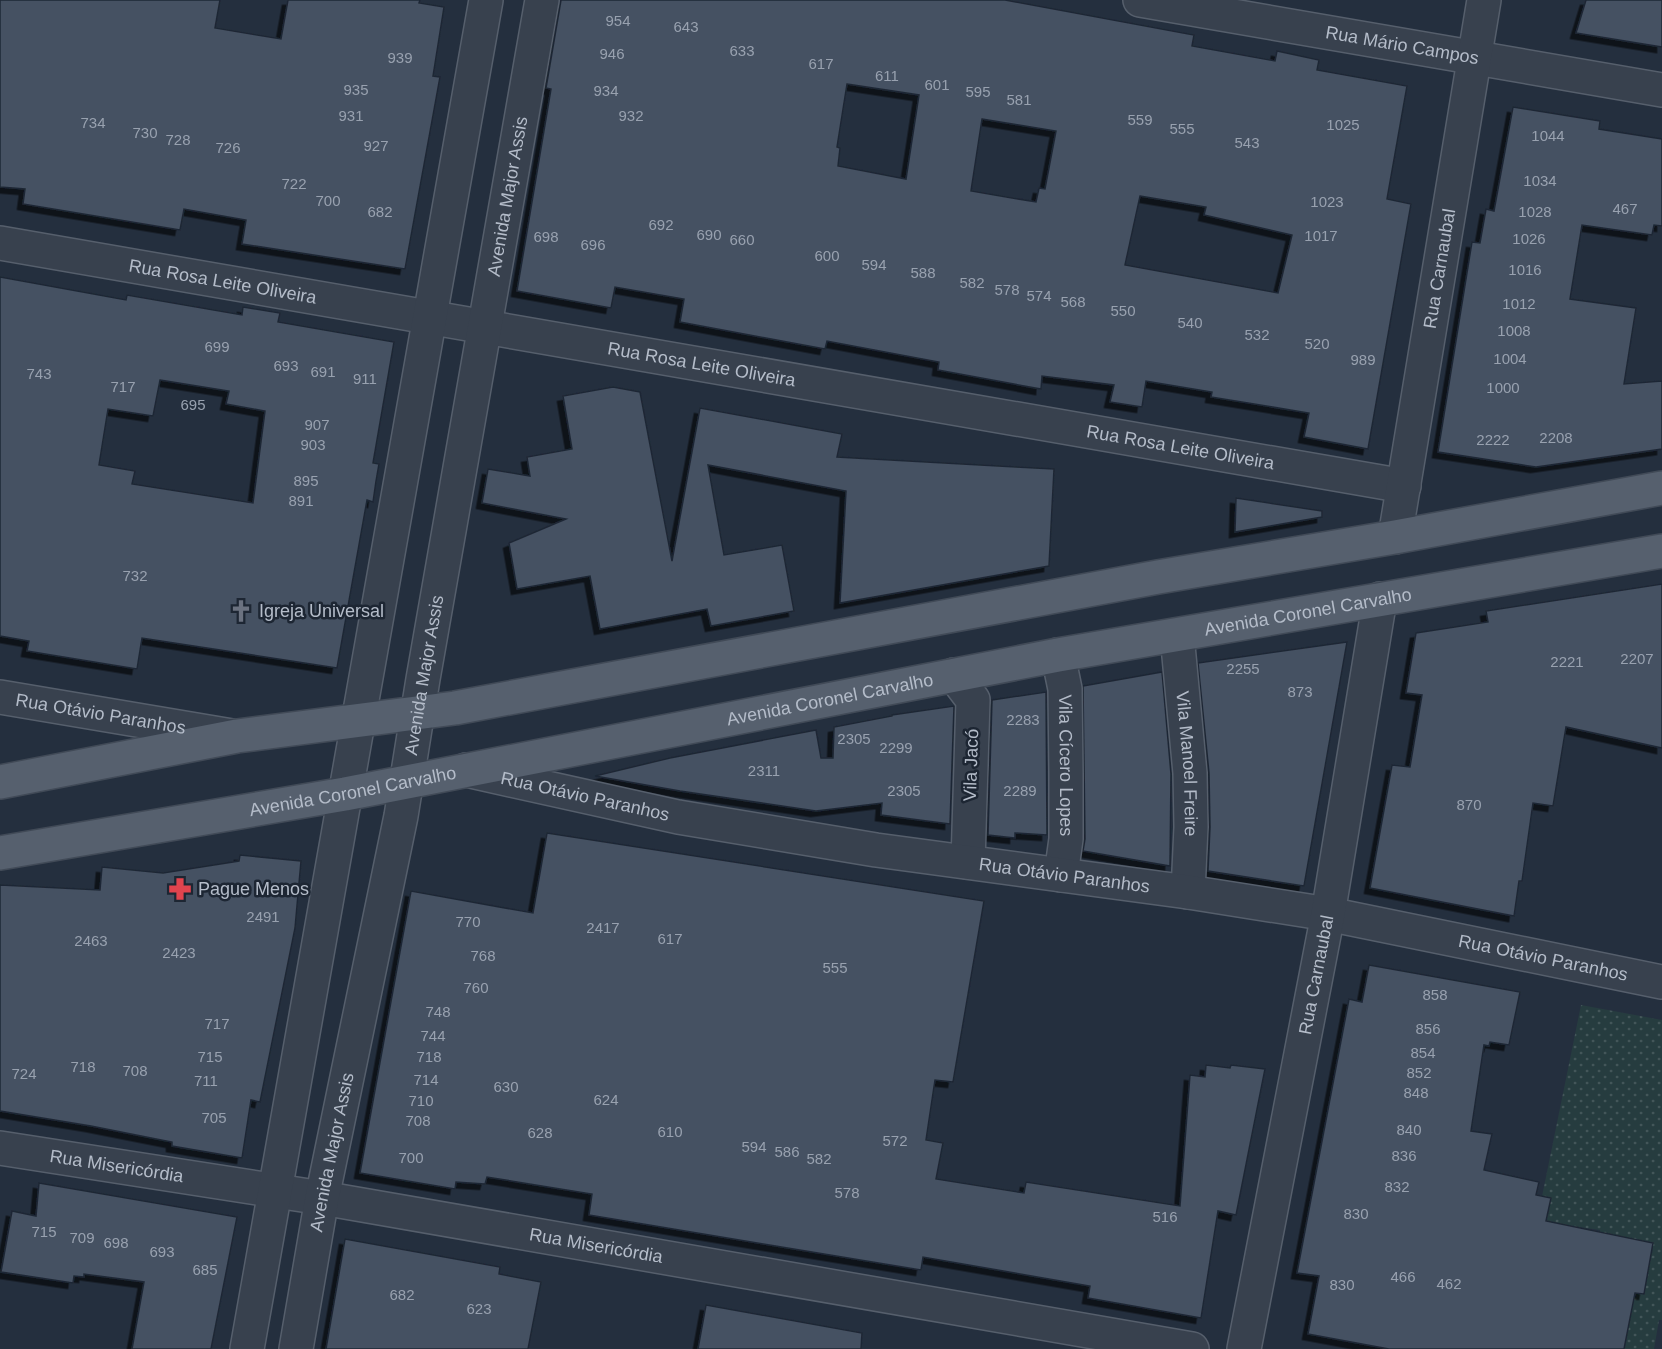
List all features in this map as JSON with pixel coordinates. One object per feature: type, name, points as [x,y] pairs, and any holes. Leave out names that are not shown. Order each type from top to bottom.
[{"type":"main road","points":[[0,782],[237,736],[478,704],[1158,577],[1395,537],[1662,488]]},
{"type":"main road","name":"Avenida Coronel Carvalho","points":[[0,853],[345,794],[1058,655],[1662,551]]},
{"type":"street","points":[[247,1349],[486,0]]},
{"type":"street","name":"Avenida Major Assis","points":[[296,1349],[322,1198],[407,782],[542,0]]},
{"type":"street","name":"Rua Mário Campos","points":[[1140,0],[1662,90]]},
{"type":"street","name":"Rua Carnaubal","points":[[1395,537],[1484,0]]},
{"type":"street","name":"Rua Rosa Leite Oliveira","points":[[0,243],[1404,486]]},
{"type":"street","name":"Rua Carnaubal","points":[[1244,1349],[1328,914],[1380,598]]},
{"type":"street","name":"Vila Manoel Freire","points":[[1177,635],[1190,773],[1191,827],[1188,892]]},
{"type":"street","name":"Vila Cícero Lopes","points":[[1058,655],[1065,689],[1066,839],[1061,875]]},
{"type":"street","name":"Vila Jacó","points":[[954,675],[973,700],[968,862]]},
{"type":"street","name":"Rua Otávio Paranhos","points":[[0,697],[237,736]]},
{"type":"street","name":"Rua Otávio Paranhos","points":[[466,770],[678,817],[864,848],[1188,892],[1328,914],[1662,982]]},
{"type":"street","name":"Rua Misericórdia","points":[[0,1148],[322,1198],[1192,1349]]},
{"type":"green space","points":[[1581,1005],[1662,1020],[1662,1320],[1659,1320],[1654,1349],[1621,1349],[1589,1292],[1600,1230],[1537,1221]]},
{"type":"building","points":[[0,0],[220,0],[215,28],[281,39],[288,0],[420,0],[419,3],[444,7],[433,76],[440,77],[405,269],[242,244],[246,220],[184,209],[180,230],[23,204],[25,189],[0,187]]},
{"type":"building","points":[[561,0],[1005,0],[1194,35],[1192,46],[1275,61],[1277,51],[1319,60],[1317,70],[1407,86],[1387,199],[1411,204],[1368,449],[1304,437],[1309,413],[1211,397],[1212,392],[1146,381],[1142,407],[1110,402],[1114,385],[1042,376],[1041,389],[938,370],[939,362],[827,341],[825,349],[680,322],[684,299],[615,287],[611,308],[517,291],[551,89],[546,88]],"holes":[[[847,84],[919,95],[906,179],[838,166],[840,148],[837,147]],[[982,119],[1056,131],[1045,189],[1039,188],[1036,202],[971,191]],[[1140,196],[1206,207],[1204,215],[1292,235],[1278,293],[1125,265]]]},
{"type":"building","points":[[1586,0],[1662,0],[1662,47],[1576,33]]},
{"type":"building","points":[[1513,107],[1600,121],[1599,129],[1662,139],[1662,226],[1654,225],[1652,235],[1582,225],[1570,299],[1636,308],[1624,384],[1662,381],[1662,449],[1536,467],[1438,452],[1472,242],[1480,243],[1486,209],[1494,211]]},
{"type":"building","points":[[0,277],[126,300],[127,295],[242,315],[243,307],[280,313],[278,322],[394,342],[373,463],[379,464],[373,502],[367,500],[337,668],[142,638],[137,669],[27,651],[29,641],[0,636]],"holes":[[[160,380],[229,391],[226,404],[265,411],[253,503],[132,484],[135,471],[99,465],[108,409],[153,416]]]},
{"type":"building","points":[[613,387],[640,392],[672,561],[700,408],[842,434],[837,457],[1054,469],[1049,566],[840,603],[846,491],[708,465],[724,555],[782,545],[794,611],[711,626],[707,609],[600,629],[590,576],[517,589],[509,543],[566,519],[482,503],[488,469],[530,476],[527,457],[572,449],[563,396]]},
{"type":"building","points":[[1236,498],[1322,511],[1322,517],[1235,532]]},
{"type":"building","points":[[1662,584],[1662,748],[1566,727],[1553,806],[1533,803],[1522,881],[1519,881],[1514,916],[1370,888],[1392,765],[1410,767],[1422,695],[1406,693],[1416,633],[1488,622],[1486,611]]},
{"type":"building","points":[[1347,642],[1304,886],[1208,871],[1209,773],[1198,663]]},
{"type":"building","points":[[1162,672],[1171,774],[1170,866],[1083,851],[1085,839],[1083,686]]},
{"type":"building","points":[[1046,692],[1047,835],[1015,833],[1015,838],[988,835],[992,700]]},
{"type":"building","points":[[954,706],[950,824],[881,815],[882,803],[816,811],[595,776],[670,758],[816,730],[821,758],[833,758],[834,727],[892,715]]},
{"type":"building","points":[[547,833],[984,901],[953,1082],[935,1080],[926,1140],[943,1143],[936,1179],[1024,1193],[1026,1182],[1180,1206],[1190,1075],[1205,1077],[1206,1065],[1265,1069],[1236,1215],[1218,1211],[1201,1318],[1088,1298],[1090,1286],[923,1257],[921,1270],[589,1215],[592,1194],[487,1177],[485,1184],[456,1182],[455,1189],[360,1173],[411,891],[533,913]]},
{"type":"building","points":[[240,855],[301,861],[295,928],[260,1102],[251,1100],[242,1158],[172,1146],[172,1142],[91,1126],[0,1111],[0,885],[100,890],[102,867],[163,873],[239,861]]},
{"type":"building","points":[[1369,965],[1520,992],[1509,1045],[1490,1042],[1489,1046],[1484,1045],[1471,1131],[1492,1134],[1484,1170],[1539,1182],[1536,1195],[1551,1198],[1546,1221],[1653,1243],[1644,1294],[1635,1293],[1624,1349],[1389,1349],[1308,1334],[1319,1276],[1297,1273],[1349,999],[1362,1002]]},
{"type":"building","points":[[39,1183],[237,1217],[211,1349],[132,1349],[144,1282],[84,1274],[84,1277],[74,1276],[73,1283],[1,1272],[12,1211],[36,1216]]},
{"type":"building","points":[[345,1239],[500,1267],[499,1274],[541,1282],[528,1349],[326,1349]]},
{"type":"building","points":[[706,1305],[862,1333],[861,1349],[698,1349]]},
{"type":"place","name":"Igreja Universal","points":[[241,611]]},
{"type":"place","name":"Pague Menos","points":[[180,889]]}]
